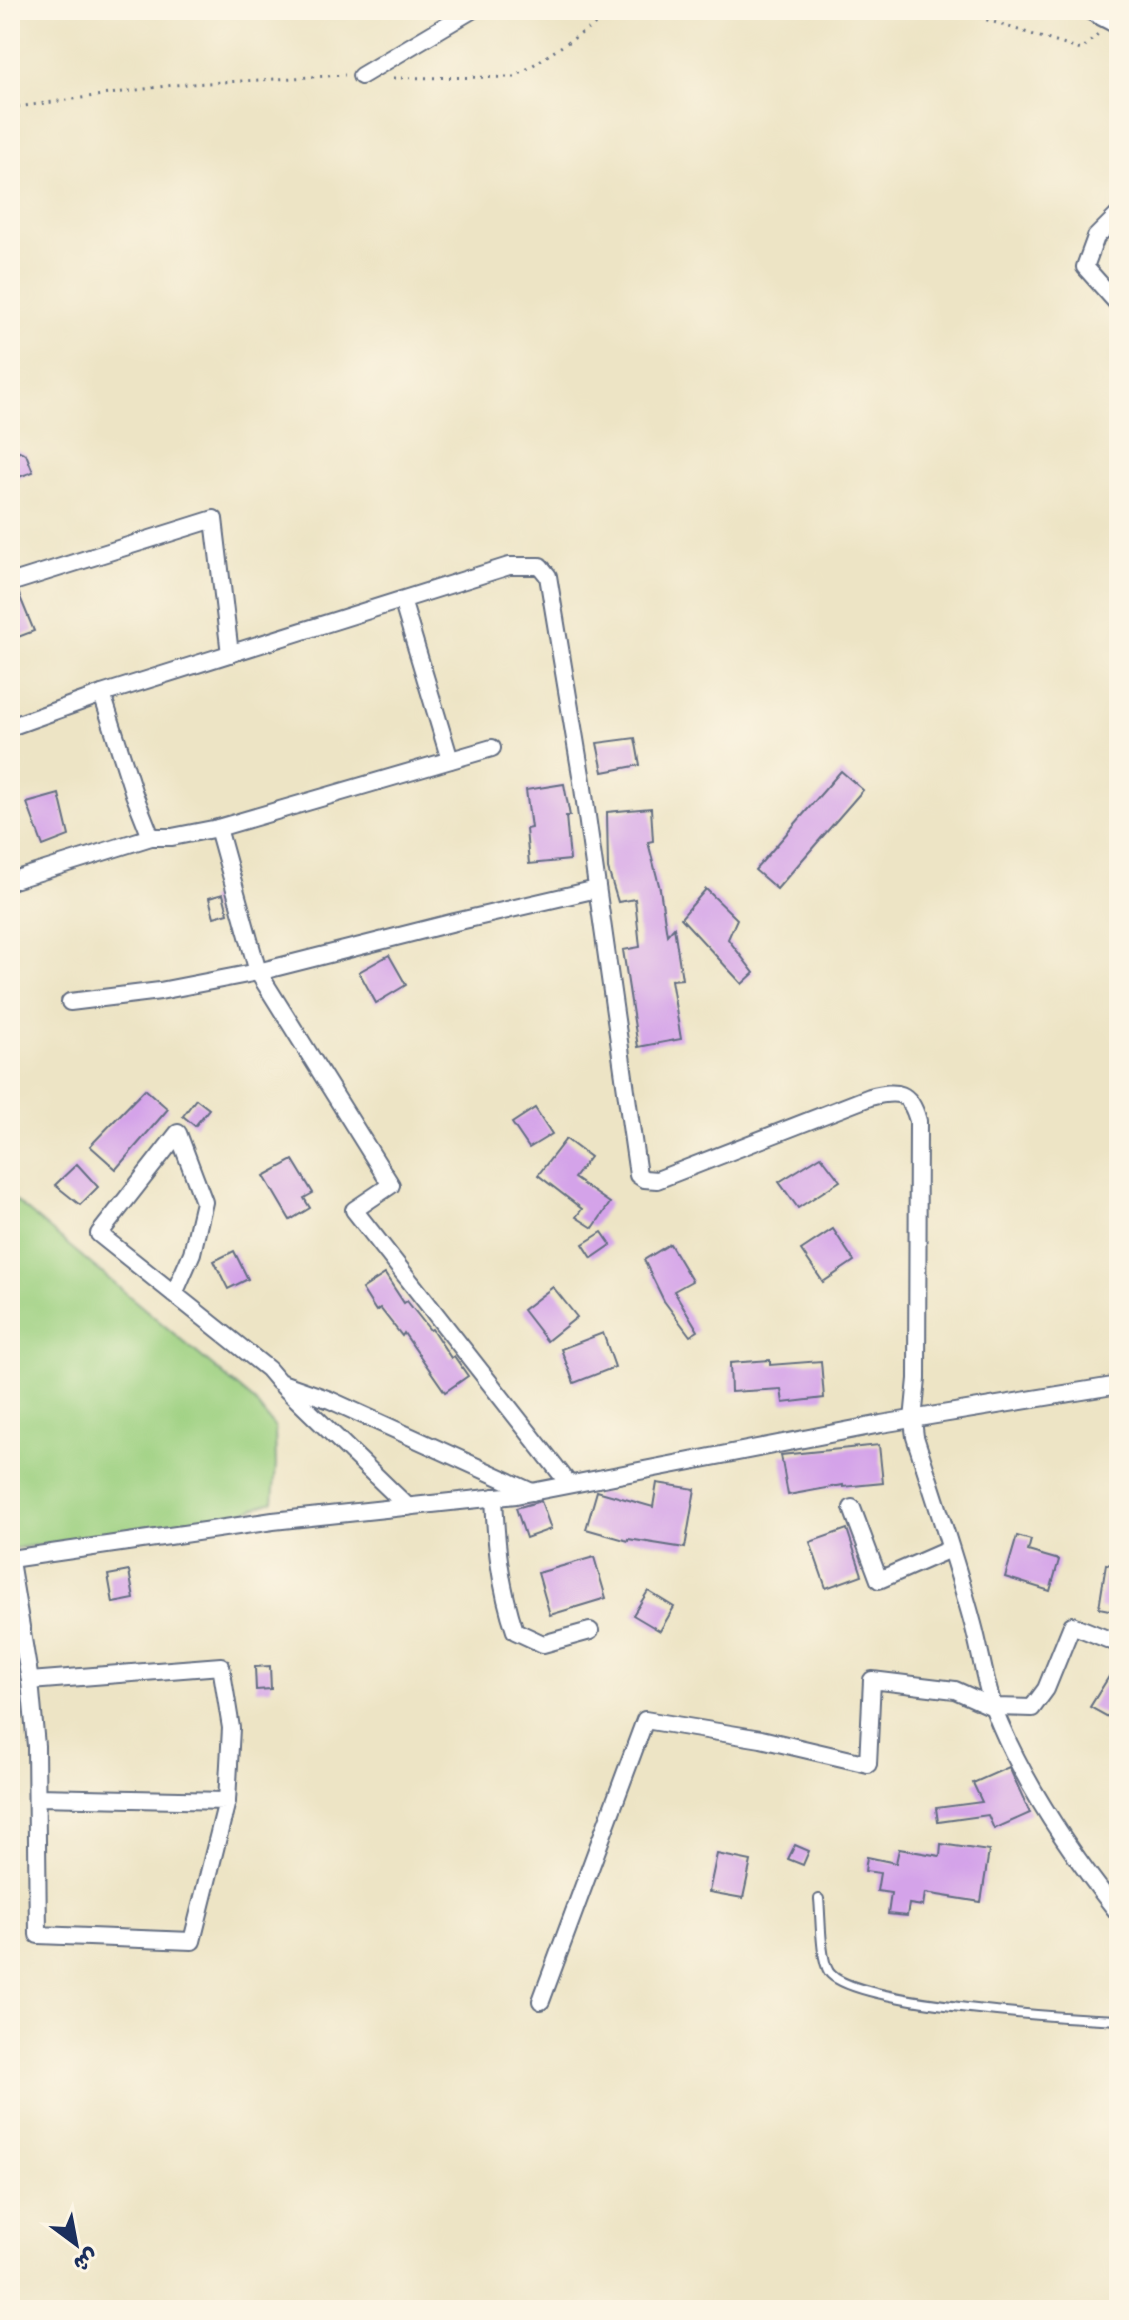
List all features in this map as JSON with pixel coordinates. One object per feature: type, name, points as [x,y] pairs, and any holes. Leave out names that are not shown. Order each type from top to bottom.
[{"type":"street","points":[[361,76],[472,10]]},
{"type":"street","points":[[1088,10],[1114,24]]},
{"type":"street","points":[[1119,214],[1096,237],[1085,267],[1119,305]]},
{"type":"street","points":[[10,583],[214,519],[230,654]]},
{"type":"street","points":[[10,727],[102,694],[509,566],[540,566],[548,576],[638,1175],[657,1180],[889,1092],[903,1095],[913,1103],[918,1121],[915,1437],[973,1625],[993,1707],[1040,1802],[1119,1914]]},
{"type":"street","points":[[402,600],[450,760]]},
{"type":"street","points":[[102,694],[151,837]]},
{"type":"street","points":[[10,881],[151,837],[172,837],[218,828],[492,748]]},
{"type":"street","points":[[218,828],[258,972],[391,1185],[354,1210],[569,1484]]},
{"type":"street","points":[[70,1002],[160,991],[258,972],[597,889]]},
{"type":"street","points":[[174,1294],[192,1253],[204,1202],[178,1133],[99,1234],[174,1294],[268,1369],[408,1507]]},
{"type":"street","points":[[279,1382],[330,1400],[532,1492]]},
{"type":"street","points":[[30,1681],[221,1666],[231,1728],[227,1801],[192,1941],[38,1935],[36,1746],[30,1681],[10,1560],[273,1521],[532,1492],[913,1420],[1119,1385]]},
{"type":"street","points":[[494,1497],[499,1563],[505,1599],[515,1631],[543,1644],[590,1631]]},
{"type":"street","points":[[852,1508],[879,1580],[950,1549]]},
{"type":"street","points":[[541,2001],[645,1720],[761,1739],[868,1764],[872,1680],[955,1690],[993,1707],[1032,1708],[1046,1689],[1072,1625],[1112,1641]]},
{"type":"street","points":[[37,1797],[227,1801]]},
{"type":"lane","points":[[819,1899],[828,1970],[838,1981],[850,1986],[1039,2016],[1119,2020]]},
{"type":"path","points":[[390,78],[515,77],[617,10]]},
{"type":"path","points":[[956,10],[1081,50],[1114,24]]},
{"type":"path","points":[[10,108],[173,85],[361,76]]},
{"type":"green space","points":[[10,1196],[253,1400],[275,1428],[273,1501],[231,1517],[10,1549]]},
{"type":"building","points":[[10,447],[26,454],[33,472],[10,480]]},
{"type":"building","points":[[18,592],[34,631],[10,640],[10,594]]},
{"type":"building","points":[[635,738],[640,765],[603,772],[597,743]]},
{"type":"building","points":[[841,771],[863,790],[777,889],[755,870]]},
{"type":"building","points":[[564,784],[570,816],[566,816],[570,860],[529,864],[526,829],[531,828],[526,790]]},
{"type":"building","points":[[59,794],[69,836],[43,846],[27,803]]},
{"type":"building","points":[[651,808],[653,841],[648,842],[667,935],[674,927],[682,979],[671,980],[681,1039],[638,1047],[623,950],[640,947],[635,899],[618,902],[608,869],[607,812]]},
{"type":"building","points":[[706,889],[737,919],[728,939],[754,973],[742,984],[681,918]]},
{"type":"building","points":[[223,894],[228,913],[214,917],[209,898]]},
{"type":"building","points":[[389,955],[406,985],[376,1003],[359,972]]},
{"type":"building","points":[[145,1089],[168,1109],[116,1169],[90,1146]]},
{"type":"building","points":[[196,1099],[209,1109],[195,1126],[183,1116]]},
{"type":"building","points":[[535,1108],[552,1134],[529,1148],[512,1123]]},
{"type":"building","points":[[566,1139],[590,1157],[574,1178],[610,1203],[593,1228],[576,1217],[582,1209],[538,1175]]},
{"type":"building","points":[[821,1156],[840,1181],[798,1208],[779,1182]]},
{"type":"building","points":[[293,1160],[313,1193],[304,1198],[310,1208],[290,1220],[264,1176]]},
{"type":"building","points":[[77,1164],[98,1187],[80,1205],[55,1185]]},
{"type":"building","points":[[833,1229],[854,1261],[823,1282],[801,1250]]},
{"type":"building","points":[[602,1232],[611,1245],[592,1258],[583,1244]]},
{"type":"building","points":[[670,1244],[692,1281],[674,1291],[698,1331],[690,1336],[664,1301],[644,1260]]},
{"type":"building","points":[[234,1251],[248,1279],[228,1289],[214,1261]]},
{"type":"building","points":[[385,1274],[404,1303],[407,1301],[432,1329],[451,1358],[454,1356],[468,1376],[445,1392],[404,1333],[402,1336],[380,1308],[376,1311],[362,1289]]},
{"type":"building","points":[[553,1287],[577,1317],[547,1341],[523,1310]]},
{"type":"building","points":[[603,1333],[615,1367],[574,1383],[561,1349]]},
{"type":"building","points":[[770,1360],[770,1365],[821,1361],[824,1398],[783,1403],[781,1389],[731,1392],[730,1363]]},
{"type":"building","points":[[879,1445],[883,1483],[843,1485],[788,1495],[781,1455]]},
{"type":"building","points":[[657,1483],[695,1489],[685,1548],[628,1541],[586,1529],[597,1491],[653,1507]]},
{"type":"building","points":[[541,1501],[551,1529],[526,1538],[516,1508]]},
{"type":"building","points":[[847,1529],[862,1575],[826,1588],[810,1542]]},
{"type":"building","points":[[1017,1536],[1031,1540],[1028,1551],[1059,1560],[1050,1591],[1005,1577]]},
{"type":"building","points":[[594,1557],[606,1598],[550,1615],[538,1573]]},
{"type":"building","points":[[1106,1564],[1119,1566],[1119,1612],[1099,1608]]},
{"type":"building","points":[[129,1571],[134,1599],[113,1603],[108,1575]]},
{"type":"building","points":[[648,1591],[674,1607],[660,1631],[633,1615]]},
{"type":"building","points":[[270,1666],[271,1689],[256,1690],[255,1667]]},
{"type":"building","points":[[1110,1675],[1119,1681],[1119,1723],[1090,1707]]},
{"type":"building","points":[[1009,1767],[1030,1813],[994,1829],[988,1815],[938,1822],[936,1808],[982,1802],[973,1783]]},
{"type":"building","points":[[941,1844],[989,1851],[981,1902],[925,1893],[923,1906],[909,1904],[907,1916],[888,1914],[891,1893],[877,1891],[880,1873],[865,1871],[867,1857],[896,1863],[899,1849],[940,1856]]},
{"type":"building","points":[[795,1845],[809,1851],[803,1865],[788,1859]]},
{"type":"building","points":[[717,1854],[751,1861],[743,1898],[709,1892]]}]
